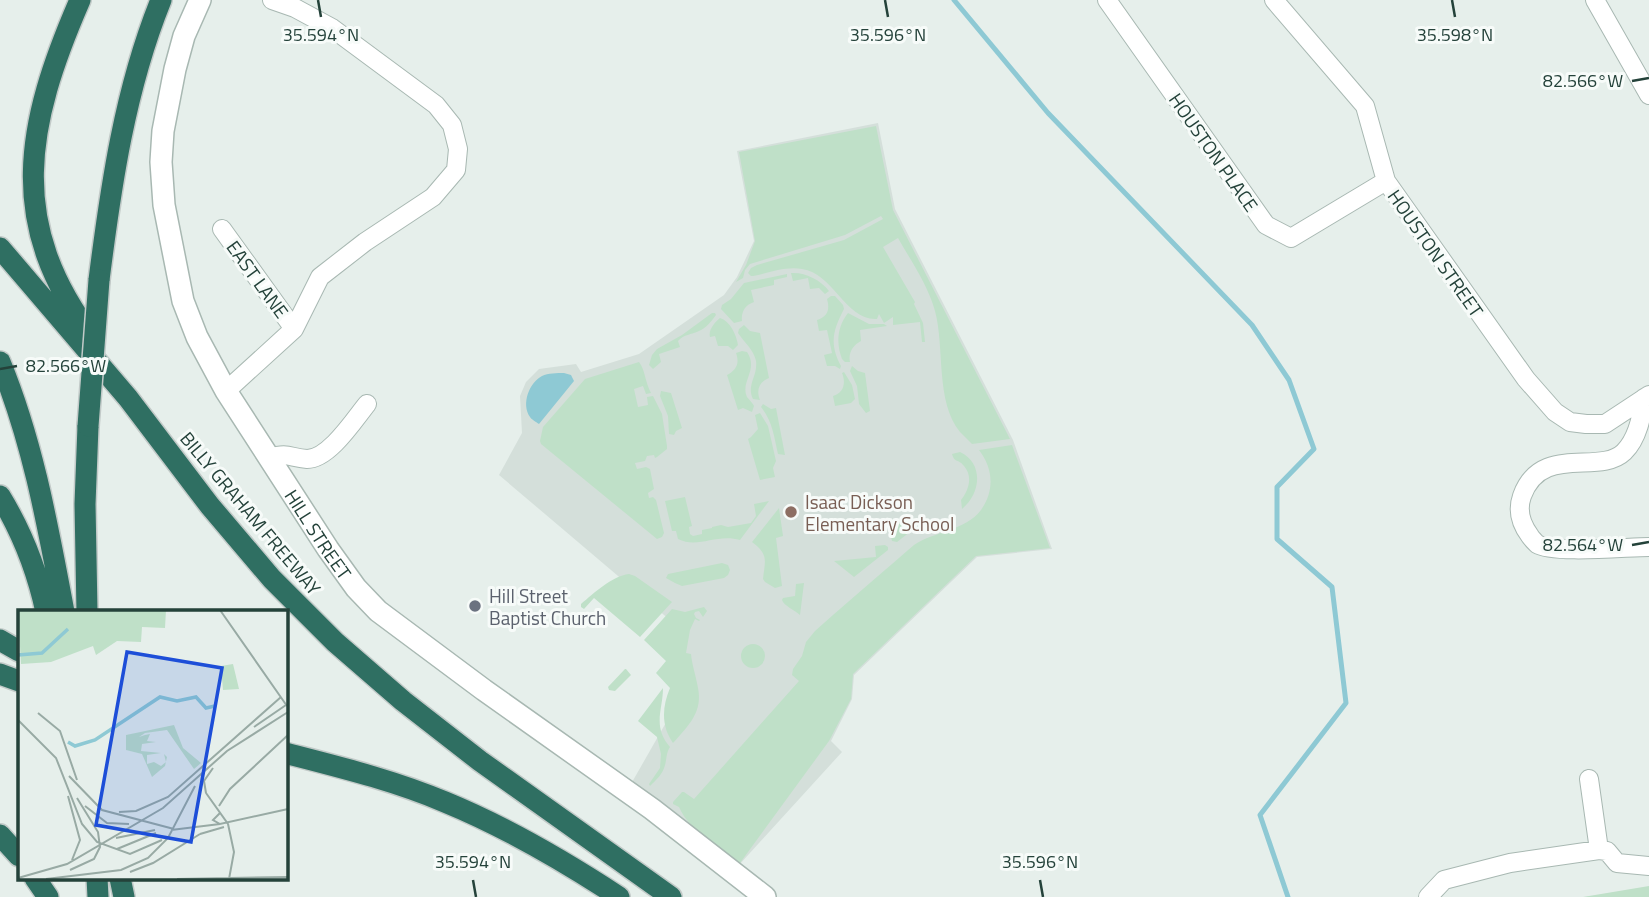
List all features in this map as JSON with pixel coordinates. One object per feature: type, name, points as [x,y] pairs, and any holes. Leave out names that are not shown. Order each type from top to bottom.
[{"type":"highway","points":[[80,0],[61,44],[45,94],[36,139],[33,178],[37,218],[48,261],[60,288],[80,321],[118,369],[128,398]]},
{"type":"highway","points":[[87,610],[85,504],[99,280],[118,146],[151,25],[161,0]]},
{"type":"highway","name":"BILLY GRAHAM FREEWAY","points":[[0,248],[128,398],[210,506],[263,569],[335,642],[402,701],[480,761],[671,897]]},
{"type":"highway","points":[[0,362],[32,456],[64,610]]},
{"type":"highway","points":[[0,496],[16,521],[30,554],[45,610]]},
{"type":"highway","points":[[0,640],[18,650]]},
{"type":"highway","points":[[0,674],[18,681]]},
{"type":"highway","points":[[287,754],[384,780],[445,802],[522,838],[620,897]]},
{"type":"highway","points":[[0,835],[18,855]]},
{"type":"highway","points":[[36,880],[48,897]]},
{"type":"street","name":"HILL STREET","points":[[200,0],[184,36],[175,69],[165,120],[161,162],[164,205],[183,301],[198,338],[226,391],[328,549],[356,588],[378,611],[428,650],[652,809],[765,897]]},
{"type":"street","points":[[226,391],[295,329],[320,277],[365,242],[433,197],[456,170],[458,149],[452,125],[436,105],[298,4],[272,0]]},
{"type":"street","name":"HOUSTON PLACE","points":[[1107,0],[1266,225],[1291,238],[1386,181]]},
{"type":"street","name":"HOUSTON STREET","points":[[1274,0],[1364,106],[1386,181],[1526,379],[1555,412],[1570,422],[1605,424],[1646,396]]},
{"type":"street","points":[[1595,0],[1649,95]]},
{"type":"street","name":"EAST LANE","points":[[222,229],[295,329]]},
{"type":"street","points":[[1646,396],[1642,417],[1625,452],[1608,460],[1564,463],[1535,475],[1528,484],[1520,506],[1520,517],[1523,526],[1536,543],[1544,546],[1570,550],[1649,547]]},
{"type":"street","points":[[269,458],[282,454],[309,459],[322,454],[337,441],[367,404]]},
{"type":"street","points":[[1589,779],[1599,850]]},
{"type":"street","points":[[1429,897],[1444,880],[1510,863],[1599,850],[1607,852],[1617,863],[1649,866]]},
{"type":"shaded area","name":"Isaac Dickson Elementary School","points":[[878,123],[895,209],[1013,440],[1052,549],[977,557],[854,675],[852,699],[831,741],[842,752],[739,865],[631,784],[684,691],[677,626],[499,475],[522,433],[520,396],[526,382],[539,369],[576,364],[581,372],[639,354],[724,295],[737,277],[754,241],[737,151]]},
{"type":"green space","points":[[876,126],[893,210],[1010,439],[972,444],[952,419],[944,390],[935,311],[924,283],[898,238],[883,247],[915,302],[923,323],[925,342],[922,342],[920,322],[893,325],[893,317],[884,323],[879,314],[877,319],[866,318],[857,313],[813,272],[796,268],[753,276],[748,273],[757,265],[844,240],[883,219],[881,216],[845,235],[750,264],[743,278],[736,282],[755,241],[739,152]]},
{"type":"green space","points":[[791,273],[812,278],[822,283],[829,291],[825,294],[819,288],[810,289],[808,278],[793,281]]},
{"type":"green space","points":[[787,274],[787,277],[774,280],[774,285],[751,290],[754,302],[744,309],[742,321],[734,323],[721,309],[744,283]]},
{"type":"green space","points":[[835,296],[844,309],[834,337],[840,369],[827,366],[824,355],[832,353],[827,330],[819,331],[817,320],[826,315],[827,299]]},
{"type":"green space","points":[[712,313],[716,315],[706,326],[680,339],[680,347],[659,354],[661,362],[653,369],[649,365],[657,349]]},
{"type":"green space","points":[[848,313],[869,324],[887,326],[860,330],[861,341],[852,350],[850,362],[845,362],[838,341]]},
{"type":"green space","points":[[720,318],[730,325],[736,337],[738,345],[733,350],[728,346],[718,346],[715,336],[710,337],[711,329]]},
{"type":"green space","points":[[744,325],[750,331],[760,333],[769,378],[759,387],[760,400],[753,399],[751,394],[756,361],[738,333]]},
{"type":"green space","points":[[747,352],[751,364],[745,391],[754,406],[752,412],[743,408],[738,410],[727,375],[736,366],[736,353]]},
{"type":"green space","points":[[639,362],[651,393],[646,394],[643,386],[634,389],[638,407],[648,405],[647,397],[653,396],[662,414],[667,446],[657,457],[647,456],[645,461],[635,463],[637,469],[650,469],[654,489],[648,493],[649,498],[656,500],[664,533],[657,539],[540,441],[543,427],[585,379]]},
{"type":"green space","points":[[852,366],[865,373],[870,411],[866,413],[859,404],[857,386],[850,371]]},
{"type":"green space","points":[[844,372],[852,385],[855,399],[851,403],[835,406],[833,396],[840,393],[843,387]]},
{"type":"green space","points":[[661,391],[671,393],[682,428],[674,435],[669,434],[668,416],[660,396]]},
{"type":"green space","points":[[763,404],[771,409],[776,408],[785,455],[778,454],[771,424],[761,407]]},
{"type":"green space","points":[[760,413],[768,426],[776,461],[773,468],[775,477],[760,480],[748,439],[758,429],[755,415]]},
{"type":"green space","points":[[1012,445],[1050,548],[976,556],[853,674],[851,699],[829,741],[740,863],[714,845],[690,824],[673,802],[682,792],[694,799],[799,681],[792,675],[793,669],[802,656],[806,642],[815,631],[914,545],[958,527],[981,510],[989,495],[990,479],[987,464],[979,450]]},
{"type":"green space","points":[[960,452],[973,463],[977,479],[973,495],[962,509],[961,500],[969,479],[967,470],[952,454]]},
{"type":"green space","points":[[685,497],[692,526],[689,527],[690,534],[693,536],[712,527],[751,523],[756,516],[754,504],[769,501],[740,540],[723,538],[685,542],[678,539],[676,531],[672,531],[665,501]]},
{"type":"green space","points":[[779,508],[783,536],[776,538],[782,586],[775,588],[763,579],[765,558],[752,542]]},
{"type":"green space","points":[[913,517],[915,528],[897,542],[892,541],[888,523]]},
{"type":"green space","points":[[885,545],[888,550],[854,577],[834,561],[876,557],[875,546]]},
{"type":"green space","points":[[722,563],[728,565],[730,570],[724,578],[682,586],[666,578],[668,574]]},
{"type":"green space","points":[[629,574],[672,602],[640,637],[594,598],[584,609],[581,607],[581,604],[604,586]]},
{"type":"green space","points":[[804,583],[800,615],[782,600],[795,596],[796,584]]},
{"type":"green space","points":[[704,607],[707,611],[703,617],[699,611],[694,614],[700,620],[695,619],[690,630],[686,653],[691,654],[698,688],[698,704],[693,718],[673,743],[666,730],[664,716],[670,688],[656,673],[666,661],[644,640],[672,609],[685,612]]},
{"type":"green space","points":[[748,644],[758,644],[765,651],[765,661],[758,668],[748,668],[741,661],[741,651]]},
{"type":"green space","points":[[625,669],[631,675],[615,691],[609,690],[608,687]]},
{"type":"green space","points":[[663,688],[660,725],[670,747],[663,771],[650,786],[660,768],[661,754],[657,737],[638,721]]},
{"type":"green space","points":[[1649,886],[1649,897],[1583,897]]},
{"type":"water","points":[[564,373],[571,375],[574,381],[539,424],[527,412],[526,400],[530,389],[542,376]]},
{"type":"waterway","points":[[954,0],[1048,113],[1252,325],[1289,380],[1314,449],[1277,487],[1277,539],[1332,587],[1346,703],[1260,815],[1288,897]]},
{"type":"place","name":"Isaac Dickson Elementary School","points":[[791,512]]},
{"type":"place","name":"Hill Street Baptist Church","points":[[475,606]]}]
